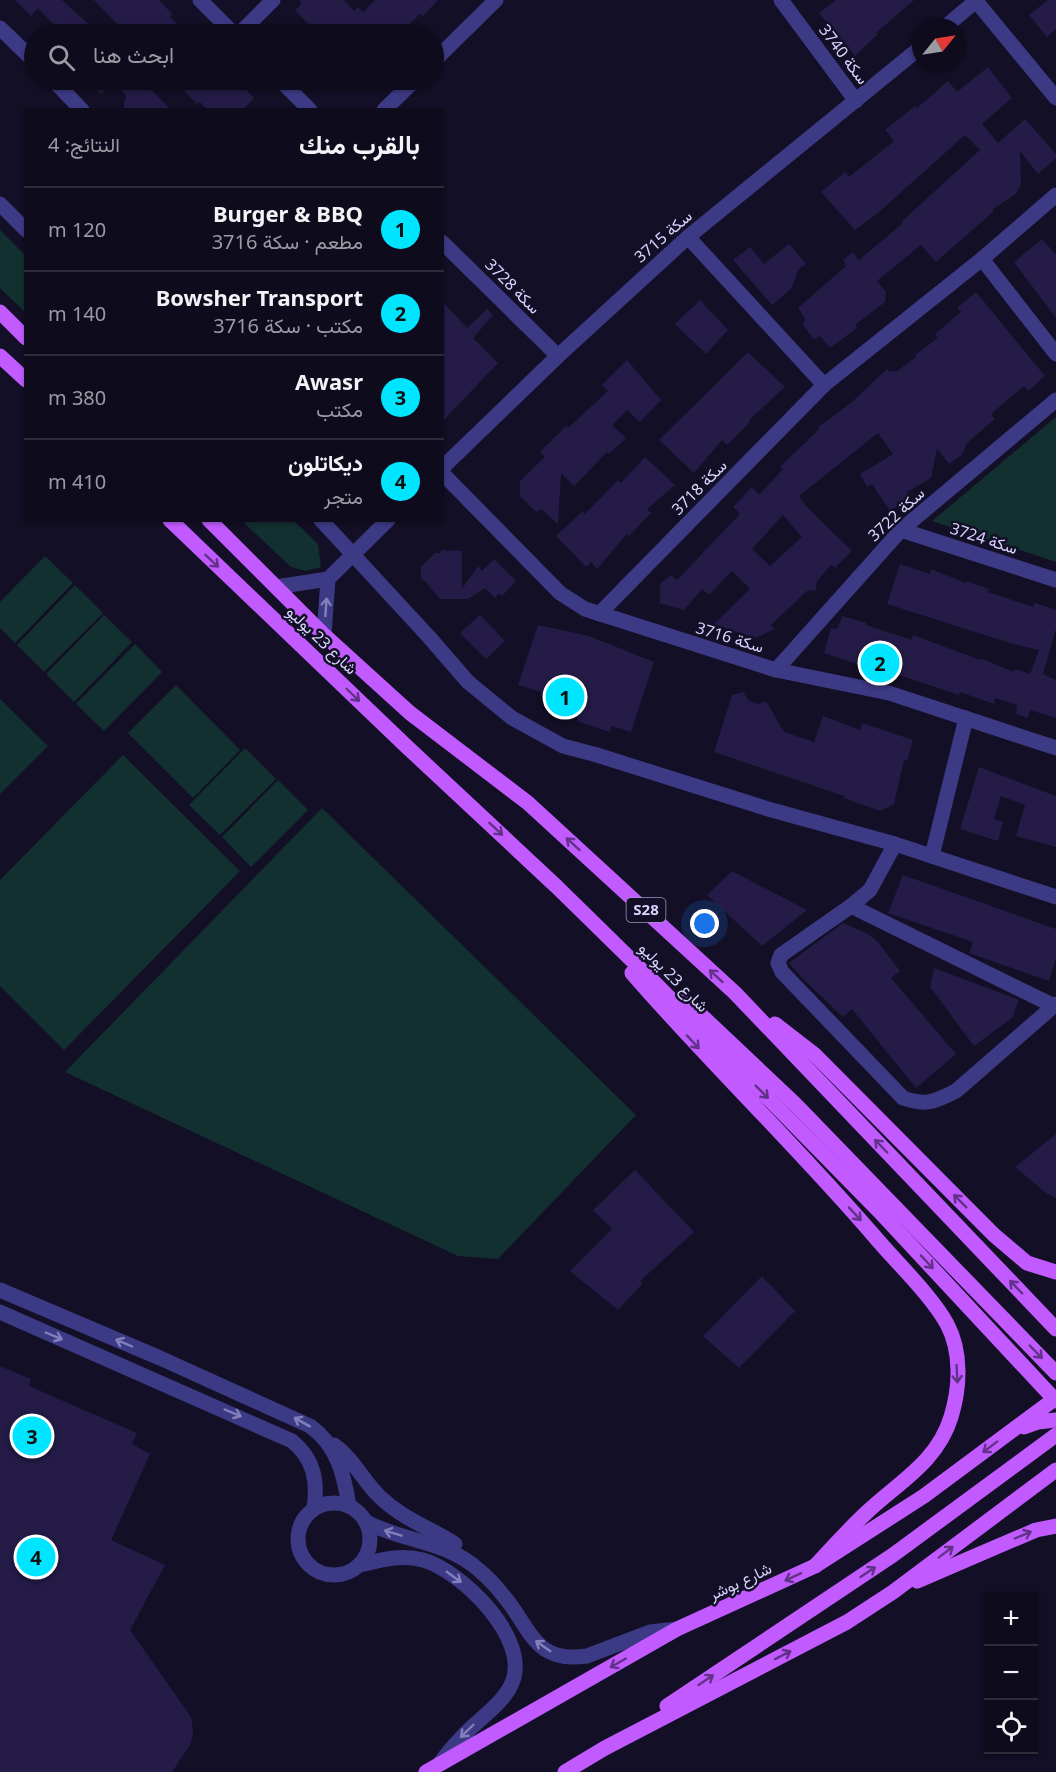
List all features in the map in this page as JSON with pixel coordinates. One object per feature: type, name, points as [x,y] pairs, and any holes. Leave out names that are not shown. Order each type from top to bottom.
[{"type":"main road","points":[[0,312],[24,336]]},
{"type":"main road","points":[[0,356],[24,378]]},
{"type":"main road","name":"شارع 23 يوليو","points":[[172,522],[557,887],[664,992],[879,1211],[1055,1399]]},
{"type":"main road","name":"شارع 23 يوليو","points":[[211,522],[324,635],[410,713],[528,803],[735,993],[1055,1329]]},
{"type":"main road","points":[[557,887],[694,1008],[795,1104],[1056,1373]]},
{"type":"main road","points":[[557,887],[677,1024],[859,1218],[929,1299],[947,1324],[955,1345],[958,1382],[951,1418],[930,1458],[864,1514],[815,1566]]},
{"type":"main road","points":[[735,993],[815,1055],[994,1235],[1027,1263],[1056,1272]]},
{"type":"main road","name":"شارع بوشر","points":[[432,1769],[677,1629],[815,1566],[924,1496],[1055,1399]]},
{"type":"main road","points":[[1013,1430],[1038,1422],[1056,1420]]},
{"type":"main road","points":[[565,1772],[605,1748],[893,1555],[1056,1435]]},
{"type":"main road","points":[[605,1748],[847,1622],[893,1592],[1056,1470]]},
{"type":"main road","points":[[893,1592],[1036,1530],[1056,1526]]},
{"type":"street","points":[[200,0],[226,24]]},
{"type":"street","points":[[248,24],[273,0]]},
{"type":"street","points":[[444,51],[496,0]]},
{"type":"street","name":"سكة 3740","points":[[781,0],[856,101]]},
{"type":"street","points":[[956,18],[976,1],[1056,98]]},
{"type":"street","points":[[0,28],[24,51]]},
{"type":"street","name":"سكة 3715","points":[[444,466],[558,356],[688,237],[912,54]]},
{"type":"street","points":[[63,90],[80,108]]},
{"type":"street","points":[[290,90],[308,108]]},
{"type":"street","points":[[386,108],[405,90]]},
{"type":"street","name":"سكة 3718","points":[[599,614],[824,385],[982,259],[1056,195]]},
{"type":"street","points":[[0,204],[24,228]]},
{"type":"street","points":[[688,237],[824,385]]},
{"type":"street","name":"سكة 3728","points":[[444,244],[558,356]]},
{"type":"street","points":[[982,259],[1056,354]]},
{"type":"street","name":"سكة 3722","points":[[776,670],[901,530],[1056,400]]},
{"type":"street","name":"سكة 3716","points":[[444,475],[560,593],[570,601],[599,614],[776,670],[889,693],[1056,748]]},
{"type":"street","points":[[323,522],[468,682],[489,702],[512,718],[563,746],[597,754],[768,809],[895,844],[1056,897]]},
{"type":"street","points":[[276,587],[328,579],[386,522]]},
{"type":"street","name":"سكة 3724","points":[[901,530],[1056,580]]},
{"type":"street","points":[[324,635],[328,579]]},
{"type":"street","points":[[932,856],[966,718]]},
{"type":"street","points":[[851,906],[1055,1005],[956,1091],[936,1101],[921,1104],[903,1098],[782,972],[778,963],[781,955],[870,890],[895,844]]},
{"type":"street","points":[[0,1290],[310,1426],[344,1453],[368,1484],[392,1508],[407,1519],[462,1548],[482,1568],[511,1605],[531,1637],[538,1644],[556,1654],[577,1658],[587,1656],[650,1632],[677,1629]]},
{"type":"street","points":[[0,1312],[292,1441],[306,1454],[314,1471],[317,1489],[314,1508],[302,1522],[298,1537],[301,1553],[315,1570],[330,1575],[347,1573],[360,1565],[404,1557],[422,1560],[439,1567],[468,1587],[484,1603],[514,1654],[515,1675],[507,1693],[459,1739],[432,1769]]},
{"type":"street","points":[[327,1440],[337,1456],[349,1506]]},
{"type":"street","points":[[314,1508],[331,1503],[349,1506],[359,1512],[366,1522],[371,1540],[369,1550],[360,1565]]},
{"type":"street","points":[[366,1522],[389,1533],[447,1550],[470,1563],[490,1580]]},
{"type":"green space","points":[[0,230],[24,254],[24,311],[0,288]]},
{"type":"green space","points":[[1056,417],[1056,562],[932,521]]},
{"type":"green space","points":[[243,522],[295,522],[318,544],[321,567],[306,571],[291,567]]},
{"type":"green space","points":[[45,556],[73,583],[15,643],[0,628],[0,602]]},
{"type":"green space","points":[[75,585],[103,613],[44,672],[17,645]]},
{"type":"green space","points":[[104,615],[132,642],[74,702],[46,674]]},
{"type":"green space","points":[[135,644],[162,672],[104,731],[76,704]]},
{"type":"green space","points":[[176,685],[240,750],[193,798],[128,733]]},
{"type":"green space","points":[[0,699],[48,746],[0,794]]},
{"type":"green space","points":[[245,748],[276,779],[220,835],[189,805]]},
{"type":"green space","points":[[123,755],[240,871],[64,1050],[0,986],[0,880]]},
{"type":"green space","points":[[278,780],[308,810],[251,867],[222,837]]},
{"type":"green space","points":[[322,808],[636,1115],[498,1259],[458,1256],[65,1072]]},
{"type":"building","points":[[15,0],[62,0],[88,24],[53,24],[38,8],[31,16]]},
{"type":"building","points":[[94,0],[159,0],[172,14],[170,17],[177,24],[117,24]]},
{"type":"building","points":[[300,0],[344,0],[354,11],[358,7],[363,12],[375,0],[438,0],[423,16],[420,14],[410,24],[308,24],[295,10],[301,4]]},
{"type":"building","points":[[836,0],[914,0],[876,33],[878,34],[855,56],[819,13]]},
{"type":"building","points":[[1048,0],[1056,0],[1056,29],[1047,37],[1029,15]]},
{"type":"building","points":[[988,67],[1012,98],[982,124],[998,143],[1025,119],[1056,154],[1056,158],[1038,174],[1020,151],[1021,185],[1016,194],[993,209],[994,211],[936,262],[921,245],[877,281],[886,292],[885,302],[855,325],[857,328],[830,348],[820,336],[814,340],[803,325],[805,318],[798,308],[846,266],[843,260],[853,252],[859,260],[903,223],[901,222],[980,150],[965,135],[878,213],[855,230],[821,192],[845,172],[849,177],[894,141],[885,130],[915,106],[917,108],[948,81],[957,92]]},
{"type":"building","points":[[121,90],[151,90],[169,108],[123,108],[126,96]]},
{"type":"building","points":[[183,90],[247,90],[254,98],[245,108],[205,108],[200,102],[197,104]]},
{"type":"building","points":[[1042,239],[1056,255],[1056,318],[1014,262]]},
{"type":"building","points":[[789,244],[806,264],[799,269],[791,289],[772,305],[733,260],[750,247],[764,264]]},
{"type":"building","points":[[976,292],[1045,376],[1028,391],[1024,386],[991,414],[995,419],[967,443],[962,455],[949,464],[937,449],[931,478],[907,492],[911,498],[890,511],[872,484],[867,487],[860,474],[893,454],[878,433],[799,496],[806,506],[852,551],[835,568],[831,565],[817,581],[816,590],[807,591],[771,625],[775,629],[755,638],[714,624],[750,589],[732,571],[709,595],[702,589],[684,610],[660,603],[660,584],[671,575],[677,580],[740,514],[733,507],[752,487],[759,495],[783,469],[780,467],[819,429],[818,427],[852,402],[887,369],[890,372],[895,370],[896,372],[916,357],[915,355],[938,338],[935,334],[961,312],[957,308]],"holes":[[[783,515],[802,537],[770,566],[752,549]]]},
{"type":"building","points":[[700,300],[728,330],[706,354],[675,324]]},
{"type":"building","points":[[444,303],[467,328],[487,309],[493,315],[473,338],[498,363],[444,420]]},
{"type":"building","points":[[748,352],[785,387],[749,420],[750,422],[727,445],[722,440],[694,473],[659,440]]},
{"type":"building","points":[[627,360],[661,400],[640,422],[627,410],[612,425],[626,438],[609,454],[607,452],[574,486],[561,473],[558,524],[541,509],[536,512],[520,496],[520,481],[545,457],[540,452],[566,426],[568,428],[608,391],[602,385]]},
{"type":"building","points":[[645,457],[675,485],[647,509],[651,513],[629,536],[627,534],[597,569],[591,562],[586,567],[556,536],[583,511],[585,514],[618,480],[621,483]]},
{"type":"building","points":[[441,550],[462,551],[462,589],[478,566],[482,571],[494,559],[516,581],[502,596],[499,593],[495,598],[485,588],[468,599],[440,599],[421,579],[421,567],[435,553],[441,553]]},
{"type":"building","points":[[900,564],[930,574],[931,569],[1033,607],[1035,603],[1056,610],[1056,629],[1043,674],[1056,680],[1056,718],[1030,710],[1028,718],[1016,714],[1017,705],[995,698],[994,704],[896,674],[895,680],[868,671],[869,668],[824,653],[831,628],[837,629],[842,616],[912,640],[913,635],[1014,672],[1015,669],[1030,674],[1039,650],[887,604]]},
{"type":"building","points":[[480,615],[505,641],[486,659],[460,633]]},
{"type":"building","points":[[538,625],[589,636],[654,662],[631,732],[611,726],[610,732],[577,721],[581,707],[540,695],[541,692],[518,685]]},
{"type":"building","points":[[743,692],[749,701],[758,704],[766,701],[784,732],[814,742],[823,716],[860,730],[862,723],[913,740],[907,761],[904,760],[894,804],[880,811],[844,798],[844,796],[714,752],[732,695]]},
{"type":"building","points":[[979,767],[1056,796],[1056,847],[1016,836],[1025,805],[1001,796],[994,819],[1003,822],[998,841],[960,829]]},
{"type":"building","points":[[732,871],[807,910],[762,946],[707,895]]},
{"type":"building","points":[[903,875],[1056,929],[1056,958],[1049,981],[969,953],[973,942],[888,913]]},
{"type":"building","points":[[843,923],[868,934],[878,942],[900,971],[891,978],[956,1054],[916,1088],[852,1009],[843,1017],[789,963]]},
{"type":"building","points":[[934,968],[1019,1000],[1012,1018],[974,1046],[930,987]]},
{"type":"building","points":[[1056,1134],[1056,1198],[1046,1193],[1015,1167]]},
{"type":"building","points":[[635,1170],[694,1232],[640,1281],[643,1283],[618,1310],[570,1271],[612,1229],[593,1210]]},
{"type":"building","points":[[762,1276],[795,1311],[739,1368],[703,1336]]},
{"type":"building","points":[[0,1366],[31,1379],[29,1386],[137,1433],[132,1444],[150,1454],[111,1540],[165,1565],[130,1630],[192,1720],[193,1735],[190,1745],[172,1772],[0,1772]]},
{"type":"place","name":"Bowsher Transport","points":[[880,663]]},
{"type":"place","name":"Burger & BBQ","points":[[565,697]]},
{"type":"place","name":"Awasr","points":[[32,1436]]},
{"type":"place","name":"ديكاتلون","points":[[36,1557]]}]
